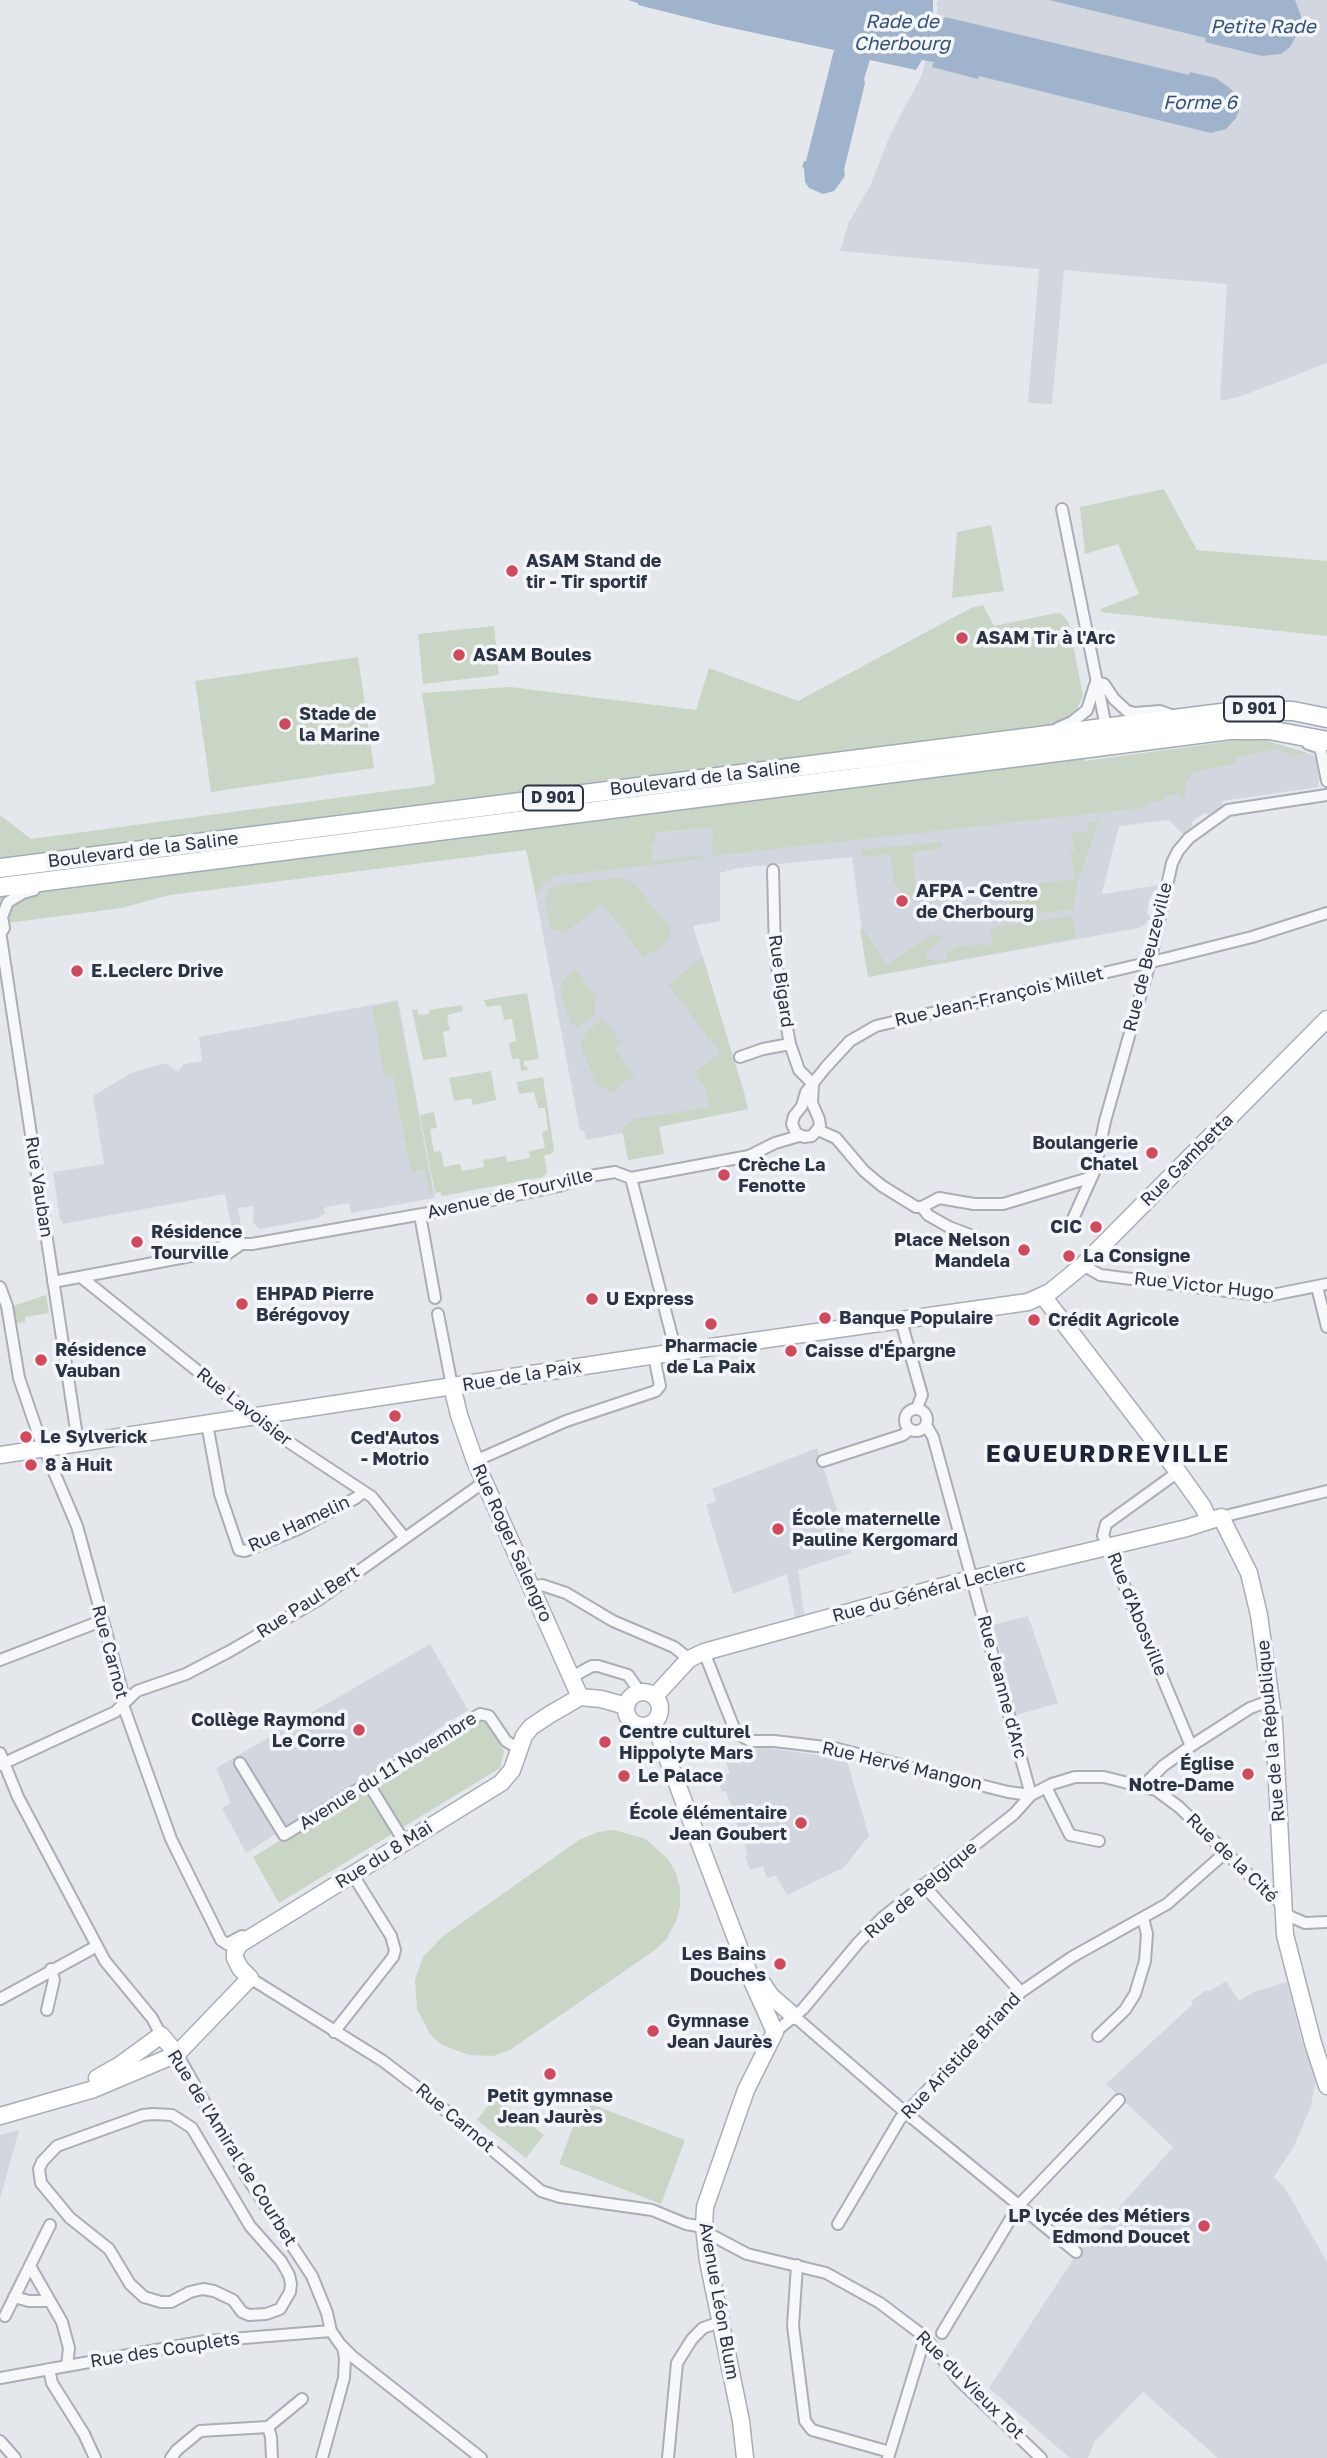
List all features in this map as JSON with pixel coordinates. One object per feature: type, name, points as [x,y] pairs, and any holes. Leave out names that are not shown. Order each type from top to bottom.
[{"type":"main road","name":"Boulevard de la Saline","points":[[0,868],[1259,709],[1293,711],[1327,718]]},
{"type":"main road","name":"Boulevard de la Saline","points":[[1230,730],[1252,724],[1281,723],[1327,730]]},
{"type":"main road","name":"Boulevard de la Saline","points":[[0,887],[1230,730],[1269,730],[1327,741]]},
{"type":"main road","name":"Rue Gambetta","points":[[1044,1296],[1083,1265],[1327,1018]]},
{"type":"main road","name":"Rue de la Paix","points":[[0,1455],[677,1352],[1028,1302],[1044,1296]]},
{"type":"main road","name":"Rue de la République","points":[[1044,1296],[1203,1507],[1215,1519],[1250,1573],[1272,1700],[1287,1945],[1322,2077],[1327,2086]]},
{"type":"main road","name":"Rue Roger Salengro","points":[[452,1387],[475,1461],[580,1698]]},
{"type":"main road","name":"Rue du Général Leclerc","points":[[697,1655],[972,1579],[1215,1519]]},
{"type":"main road","points":[[647,1694],[661,1710],[654,1723],[637,1726],[628,1718],[626,1706],[631,1697],[647,1694],[697,1655]]},
{"type":"main road","points":[[580,1698],[601,1699],[626,1706]]},
{"type":"main road","name":"Rue du 8 Mai","points":[[235,1952],[240,1944],[249,1938],[505,1780],[512,1770],[524,1736],[531,1727],[580,1698]]},
{"type":"main road","points":[[654,1723],[747,1961],[752,1981],[775,2032]]},
{"type":"main road","name":"Rue Carnot","points":[[235,1952],[240,1968],[250,1978]]},
{"type":"main road","points":[[747,1961],[771,1996],[794,2016]]},
{"type":"main road","points":[[0,2116],[94,2090],[177,2054],[250,1978]]},
{"type":"main road","name":"Avenue Léon Blum","points":[[745,2458],[741,2421],[720,2322],[705,2231],[707,2197],[755,2068],[775,2032]]},
{"type":"main road","points":[[68,2097],[120,2065],[161,2035]]},
{"type":"main road","name":"Rue de l'Amiral de Courbet","points":[[161,2035],[177,2054]]},
{"type":"street","points":[[1062,509],[1110,746]]},
{"type":"street","points":[[1096,682],[1104,684],[1114,699],[1127,711],[1160,711],[1180,718]]},
{"type":"street","points":[[1042,735],[1072,722],[1087,710],[1096,682]]},
{"type":"street","points":[[1269,730],[1318,747],[1327,781]]},
{"type":"street","name":"Rue de Beuzeville","points":[[1072,1221],[1090,1184],[1089,1178],[1095,1170],[1105,1121],[1150,962],[1172,863],[1185,841],[1231,809],[1327,795]]},
{"type":"street","points":[[0,933],[4,928],[2,916],[5,906],[23,892],[132,878],[176,865]]},
{"type":"street","name":"Rue Bigard","points":[[773,870],[775,953],[790,1044],[799,1070],[813,1084]]},
{"type":"street","name":"Rue Jean-François Millet","points":[[800,1111],[806,1092],[850,1041],[876,1026],[1252,937],[1327,913]]},
{"type":"street","name":"Rue Vauban","points":[[0,933],[6,1007],[78,1443]]},
{"type":"street","points":[[740,1058],[763,1049],[790,1044]]},
{"type":"street","points":[[813,1084],[812,1103],[820,1122],[818,1130],[812,1136],[799,1136],[794,1130],[794,1116],[800,1111],[811,1111],[817,1116]]},
{"type":"street","name":"Avenue de Tourville","points":[[775,1143],[792,1124]]},
{"type":"street","points":[[818,1130],[836,1138],[864,1171],[882,1186],[906,1202],[922,1207],[928,1215],[970,1236]]},
{"type":"street","name":"Avenue de Tourville","points":[[53,1282],[212,1252],[227,1254],[240,1245],[420,1215],[559,1186],[590,1176],[615,1172],[631,1178],[749,1156],[775,1143],[799,1136]]},
{"type":"street","points":[[631,1178],[677,1352]]},
{"type":"street","points":[[922,1207],[939,1198],[974,1204],[1003,1204],[1089,1178]]},
{"type":"street","points":[[420,1215],[435,1298]]},
{"type":"street","name":"Rue Victor Hugo","points":[[1083,1265],[1100,1275],[1267,1296],[1322,1286]]},
{"type":"street","name":"Rue Lavoisier","points":[[81,1277],[253,1417],[377,1502],[404,1537]]},
{"type":"street","points":[[1322,1286],[1327,1328]]},
{"type":"street","name":"Rue Carnot","points":[[0,1287],[7,1306],[19,1378],[44,1448],[77,1526],[122,1690],[123,1705],[171,1839],[221,1940],[227,1944],[242,1936],[249,1938]]},
{"type":"street","points":[[438,1314],[452,1387]]},
{"type":"street","points":[[901,1321],[922,1395],[917,1408]]},
{"type":"street","points":[[475,1461],[566,1421],[656,1391],[660,1386],[654,1356]]},
{"type":"street","points":[[917,1408],[926,1414],[926,1425],[917,1431],[910,1429],[906,1416],[910,1410],[917,1408]]},
{"type":"street","name":"Rue Hamelin","points":[[207,1424],[220,1494],[239,1550],[246,1551],[298,1529],[363,1492]]},
{"type":"street","name":"Rue Jeanne d'Arc","points":[[926,1425],[933,1437],[1031,1795]]},
{"type":"street","points":[[823,1461],[903,1435],[910,1429]]},
{"type":"street","name":"Rue d'Abosville","points":[[1178,1472],[1106,1524],[1103,1536],[1191,1746]]},
{"type":"street","name":"Rue Paul Bert","points":[[1,1760],[115,1712],[137,1691],[186,1674],[318,1600],[484,1482]]},
{"type":"street","points":[[1215,1519],[1327,1491]]},
{"type":"street","points":[[532,1587],[542,1585],[566,1592],[620,1624],[697,1655]]},
{"type":"street","points":[[0,1660],[101,1621]]},
{"type":"street","name":"Rue Hervé Mangon","points":[[697,1655],[736,1733],[751,1741],[834,1748],[1008,1792],[1031,1795]]},
{"type":"street","points":[[572,1677],[592,1666],[598,1666],[624,1672],[647,1694]]},
{"type":"street","points":[[1143,1786],[1163,1766],[1191,1746],[1250,1708],[1272,1700]]},
{"type":"street","name":"Avenue du 11 Novembre","points":[[240,1763],[284,1835],[480,1714],[489,1716],[506,1741],[519,1749]]},
{"type":"street","name":"Rue de l'Amiral de Courbet","points":[[1,1760],[97,1946],[115,1974],[152,2018],[161,2035]]},
{"type":"street","name":"Rue de Belgique","points":[[775,2032],[803,2009],[882,1918],[1014,1814],[1031,1795],[1075,1777],[1092,1776],[1143,1786]]},
{"type":"street","points":[[368,1783],[405,1843]]},
{"type":"street","name":"Rue de la Cité","points":[[1143,1786],[1168,1798],[1249,1875],[1273,1894],[1284,1911]]},
{"type":"street","points":[[1046,1787],[1070,1835],[1099,1841]]},
{"type":"street","name":"Rue Aristide Briand","points":[[838,2224],[900,2119],[1021,1992],[1072,1957],[1167,1904],[1226,1853]]},
{"type":"street","points":[[334,2032],[393,1957],[395,1950],[391,1936],[353,1875]]},
{"type":"street","points":[[923,1885],[1021,1992]]},
{"type":"street","points":[[1284,1911],[1298,1921],[1327,1922]]},
{"type":"street","points":[[1098,2036],[1125,2010],[1135,1994],[1145,1961],[1147,1934],[1143,1918]]},
{"type":"street","points":[[0,1999],[97,1946]]},
{"type":"street","points":[[47,2010],[54,1980],[51,1969]]},
{"type":"street","name":"Rue Carnot","points":[[250,1978],[383,2061],[541,2190],[560,2197],[652,2210],[705,2231]]},
{"type":"street","points":[[794,2016],[906,2113],[1076,2252]]},
{"type":"street","name":"Rue de l'Amiral de Courbet","points":[[177,2054],[248,2179],[312,2276],[331,2331],[343,2347],[481,2458]]},
{"type":"street","points":[[942,2333],[1020,2205],[1119,2100]]},
{"type":"street","points":[[143,2115],[172,2115],[185,2122],[201,2139],[250,2226],[281,2261],[289,2275],[290,2292],[280,2309],[266,2314],[249,2315],[223,2295],[208,2290],[197,2290],[171,2302],[144,2297],[137,2292],[108,2249],[71,2218],[41,2183],[39,2169],[47,2154],[57,2146],[143,2115]]},
{"type":"street","points":[[5,2316],[50,2225]]},
{"type":"street","name":"Rue du Vieux Tot","points":[[705,2231],[747,2254],[826,2273],[864,2293],[925,2337],[959,2379],[1041,2458]]},
{"type":"street","points":[[797,2265],[793,2326],[806,2421],[812,2430],[889,2455],[925,2337]]},
{"type":"street","points":[[30,2266],[62,2322],[69,2348],[67,2366]]},
{"type":"street","points":[[14,2297],[29,2301],[50,2301]]},
{"type":"street","points":[[249,2315],[249,2336]]},
{"type":"street","points":[[668,2458],[677,2363],[692,2339],[704,2328],[720,2322]]},
{"type":"street","name":"Rue des Couplets","points":[[0,2378],[160,2348],[249,2336],[331,2331]]},
{"type":"street","points":[[322,2458],[344,2378],[343,2347]]},
{"type":"street","points":[[49,2369],[52,2383],[84,2434],[95,2458]]},
{"type":"street","points":[[171,2458],[177,2449],[200,2431],[268,2427],[302,2399]]},
{"type":"street","points":[[268,2427],[272,2458]]},
{"type":"street","points":[[0,2441],[15,2458]]},
{"type":"shaded area","points":[[938,0],[1327,0],[1327,363],[1239,397],[1220,401],[1227,284],[1064,270],[1052,404],[1028,403],[1039,269],[840,251],[849,222],[870,186],[890,135],[922,75]]},
{"type":"shaded area","points":[[1253,741],[1267,741],[1313,755],[1317,761],[1319,787],[1222,801],[1223,806],[1209,814],[1204,813],[1192,822],[1191,829],[1183,834],[1169,820],[1119,826],[1102,892],[1103,894],[1160,885],[1158,893],[1152,894],[1149,899],[1147,914],[1153,921],[1148,920],[1139,928],[868,977],[852,857],[738,868],[720,873],[720,921],[693,926],[748,1109],[586,1140],[584,1131],[580,1131],[527,850],[1187,766]]},
{"type":"shaded area","points":[[398,1000],[435,1198],[351,1213],[349,1203],[330,1206],[324,1208],[325,1214],[319,1218],[260,1229],[253,1223],[254,1206],[238,1208],[241,1226],[237,1233],[233,1234],[225,1194],[63,1224],[53,1172],[104,1164],[93,1096],[131,1073],[166,1063],[178,1072],[184,1064],[202,1061],[199,1037]]},
{"type":"shaded area","name":"École maternelle Pauline Kergomard","points":[[817,1448],[851,1553],[798,1570],[804,1614],[795,1617],[787,1574],[733,1594],[706,1505],[716,1501],[712,1489]]},
{"type":"shaded area","points":[[1028,1616],[1058,1703],[1017,1715],[993,1625]]},
{"type":"shaded area","name":"Collège Raymond Le Corre","points":[[430,1644],[468,1710],[246,1853],[222,1808],[231,1803],[216,1768]]},
{"type":"shaded area","name":"École élémentaire Jean Goubert","points":[[739,1748],[768,1748],[847,1761],[869,1836],[843,1868],[787,1895],[776,1876],[767,1878],[763,1866],[750,1870],[745,1856],[748,1855],[726,1791],[722,1792],[717,1778],[730,1773],[722,1752]]},
{"type":"shaded area","name":"LP lycée des Métiers Edmond Doucet","points":[[1226,1981],[1239,2001],[1254,1992],[1287,1982],[1302,2042],[1316,2078],[1311,2106],[1294,2146],[1274,2177],[1285,2188],[1327,2262],[1327,2458],[1218,2458],[1143,2392],[1095,2441],[1088,2458],[1070,2458],[989,2388],[1074,2258],[1173,2147],[1106,2084],[1193,2004],[1191,2001],[1206,1990],[1210,1991]]},
{"type":"shaded area","points":[[19,2130],[0,2199],[0,2135]]},
{"type":"green space","points":[[1164,489],[1197,550],[1327,561],[1327,636],[1101,612],[1101,609],[1139,594],[1118,544],[1085,554],[1080,507]]},
{"type":"green space","points":[[991,525],[1004,591],[952,598],[957,532]]},
{"type":"green space","points":[[983,605],[994,626],[1056,613],[1062,614],[1069,623],[1083,696],[1077,708],[1085,761],[1246,739],[1267,741],[1308,753],[1290,756],[1279,749],[1236,757],[1236,764],[1193,773],[1186,781],[1184,800],[1180,793],[1165,796],[1165,800],[1149,802],[1149,807],[713,856],[712,827],[656,833],[655,844],[650,845],[653,861],[702,855],[703,859],[557,876],[544,883],[536,895],[526,850],[170,895],[121,908],[0,924],[0,815],[31,839],[433,785],[435,781],[422,693],[510,687],[696,710],[709,668],[798,701],[971,608]]},
{"type":"green space","name":"ASAM Boules","points":[[494,626],[499,675],[423,684],[418,634]]},
{"type":"green space","name":"Stade de la Marine","points":[[358,657],[374,768],[211,792],[195,681]]},
{"type":"green space","points":[[1099,821],[1077,883],[1074,909],[1009,917],[1008,887],[1075,879],[1070,852],[1075,851],[1072,833],[1088,831],[1089,822]]},
{"type":"green space","points":[[942,842],[941,849],[913,852],[916,894],[907,900],[893,881],[891,854],[861,857],[861,850]]},
{"type":"green space","points":[[621,878],[634,883],[668,925],[669,940],[644,958],[603,904],[566,932],[550,929],[545,901],[550,889],[560,885]]},
{"type":"green space","points":[[1072,916],[1076,938],[868,977],[860,930],[863,929],[887,965],[933,933],[942,939],[926,951],[927,960],[947,959],[947,953],[957,946],[982,944],[986,947],[994,942],[989,932],[995,927]]},
{"type":"green space","points":[[703,957],[748,1109],[659,1127],[664,1154],[628,1160],[622,1129],[634,1119],[710,1107],[705,1088],[694,1073],[720,1053],[668,985]]},
{"type":"green space","points":[[575,968],[596,997],[595,1014],[578,1027],[571,1024],[560,991],[563,981]]},
{"type":"green space","points":[[527,993],[539,1059],[524,1061],[528,1070],[521,1071],[519,1058],[512,1059],[509,1043],[516,1041],[512,1019],[504,1020],[501,1005],[486,1007],[484,1000]]},
{"type":"green space","points":[[397,1002],[433,1194],[430,1195],[425,1169],[411,1172],[393,1075],[384,1076],[372,1007]]},
{"type":"green space","points":[[462,1005],[463,1011],[447,1015],[450,1030],[443,1032],[447,1057],[423,1060],[412,1010],[417,1009],[419,1015],[429,1014],[429,1010]]},
{"type":"green space","points":[[601,1020],[606,1022],[621,1043],[614,1048],[635,1075],[610,1092],[596,1084],[580,1045],[587,1032]]},
{"type":"green space","points":[[491,1071],[496,1100],[473,1105],[471,1098],[454,1101],[449,1078]]},
{"type":"green space","points":[[543,1077],[554,1150],[551,1154],[544,1155],[547,1172],[543,1177],[442,1196],[440,1192],[435,1193],[420,1115],[434,1112],[437,1128],[430,1129],[434,1152],[441,1151],[444,1167],[460,1164],[462,1171],[484,1167],[483,1160],[506,1156],[507,1162],[530,1158],[529,1151],[545,1148],[542,1132],[548,1130],[545,1108],[538,1108],[534,1092],[519,1094],[517,1082]]},
{"type":"green space","points":[[46,1295],[49,1313],[25,1317],[25,1322],[16,1323],[13,1306]]},
{"type":"green space","points":[[482,1717],[504,1751],[500,1768],[279,1903],[253,1857]]},
{"type":"green space","points":[[614,1830],[646,1839],[668,1859],[676,1873],[680,1888],[680,1906],[677,1919],[666,1940],[510,2050],[493,2056],[469,2055],[442,2045],[430,2034],[417,2009],[415,1980],[423,1957],[443,1936],[579,1840],[598,1832]]},
{"type":"green space","points":[[495,2096],[544,2135],[526,2158],[477,2120]]},
{"type":"green space","points":[[583,2101],[685,2140],[661,2204],[559,2164]]},
{"type":"water","name":"Rade de Cherbourg","points":[[628,0],[933,0],[933,16],[1189,75],[1190,72],[1216,78],[1232,90],[1239,103],[1239,111],[1226,129],[1211,133],[979,76],[978,79],[932,67],[934,62],[922,60],[916,70],[870,60],[844,170],[845,176],[834,191],[823,194],[809,188],[802,167],[806,161],[834,50],[718,25],[638,5]]},
{"type":"water","name":"Petite Rade","points":[[1049,0],[1295,0],[1301,16],[1301,27],[1290,47],[1281,54],[1262,56],[1205,42],[1206,38]]},
{"type":"place","name":"ASAM Stand de tir - Tir sportif","points":[[512,571]]},
{"type":"place","name":"ASAM Tir à l'Arc","points":[[962,638]]},
{"type":"place","name":"ASAM Boules","points":[[459,655]]},
{"type":"place","name":"Stade de la Marine","points":[[285,724]]},
{"type":"place","name":"AFPA - Centre de Cherbourg","points":[[902,901]]},
{"type":"place","name":"E.Leclerc Drive","points":[[77,971]]},
{"type":"place","name":"Boulangerie Chatel","points":[[1152,1153]]},
{"type":"place","name":"Crèche La Fenotte","points":[[724,1175]]},
{"type":"place","name":"CIC","points":[[1096,1227]]},
{"type":"place","name":"Résidence Tourville","points":[[137,1242]]},
{"type":"place","name":"Place Nelson Mandela","points":[[1024,1250]]},
{"type":"place","name":"La Consigne","points":[[1069,1256]]},
{"type":"place","name":"U Express","points":[[592,1299]]},
{"type":"place","name":"EHPAD Pierre Bérégovoy","points":[[242,1304]]},
{"type":"place","name":"Banque Populaire","points":[[825,1318]]},
{"type":"place","name":"Crédit Agricole","points":[[1034,1320]]},
{"type":"place","name":"Pharmacie de La Paix","points":[[711,1324]]},
{"type":"place","name":"Caisse d'Épargne","points":[[791,1351]]},
{"type":"place","name":"Résidence Vauban","points":[[41,1360]]},
{"type":"place","name":"Ced'Autos - Motrio","points":[[395,1416]]},
{"type":"place","name":"Le Sylverick","points":[[26,1437]]},
{"type":"place","name":"8 à Huit","points":[[31,1465]]},
{"type":"place","name":"École maternelle Pauline Kergomard","points":[[778,1529]]},
{"type":"place","name":"Collège Raymond Le Corre","points":[[359,1730]]},
{"type":"place","name":"Centre culturel Hippolyte Mars","points":[[605,1742]]},
{"type":"place","name":"Église Notre-Dame","points":[[1248,1774]]},
{"type":"place","name":"Le Palace","points":[[624,1776]]},
{"type":"place","name":"École élémentaire Jean Goubert","points":[[801,1823]]},
{"type":"place","name":"Les Bains Douches","points":[[780,1964]]},
{"type":"place","name":"Gymnase Jean Jaurès","points":[[653,2031]]},
{"type":"place","name":"Petit gymnase Jean Jaurès","points":[[550,2074]]},
{"type":"place","name":"LP lycée des Métiers Edmond Doucet","points":[[1204,2226]]},
{"type":"district","name":"EQUEURDREVILLE","points":[[1108,1454]]},
{"type":"water label","name":"Forme 6","points":[[1200,103]]}]
